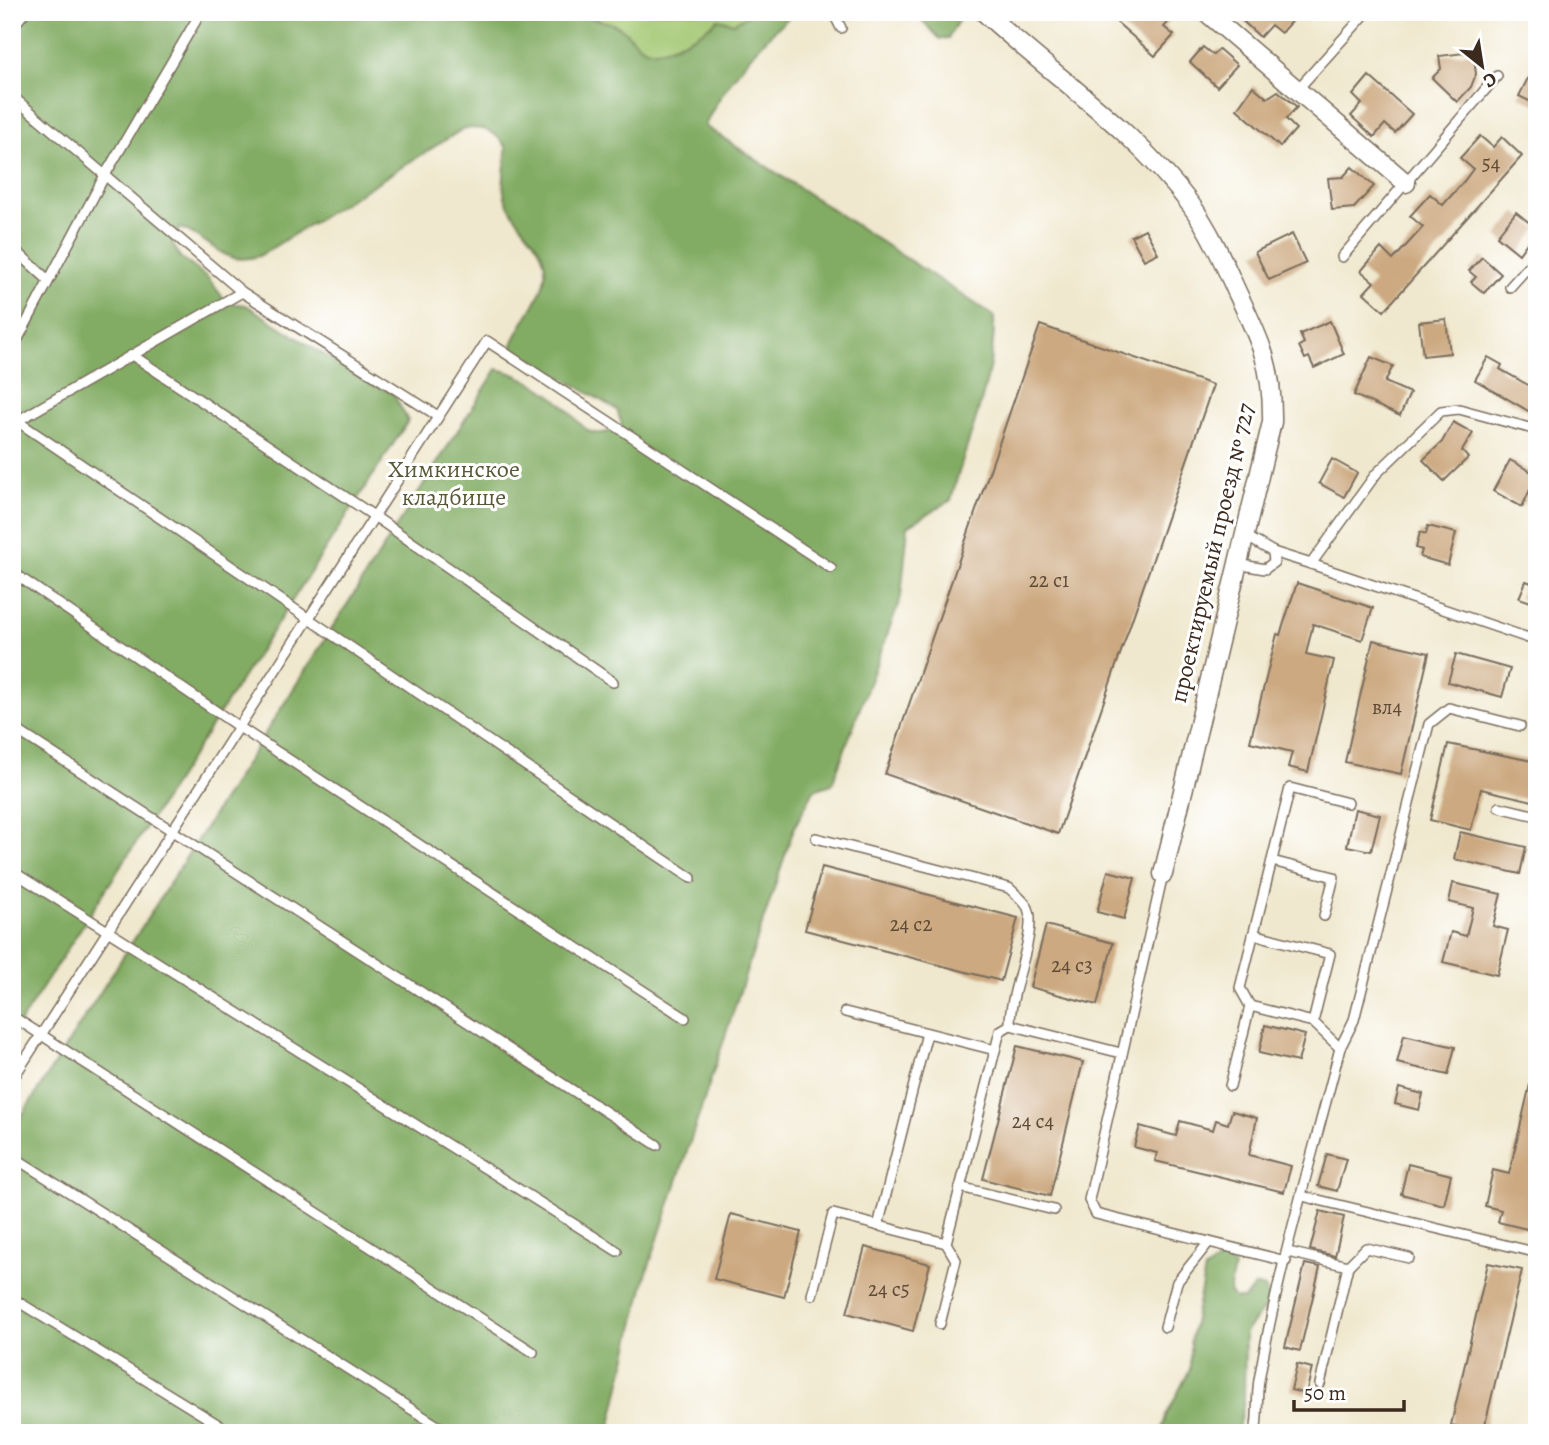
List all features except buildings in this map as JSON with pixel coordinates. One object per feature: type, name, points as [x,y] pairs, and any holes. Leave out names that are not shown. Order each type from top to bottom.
[{"type":"street","name":"проектируемый проезд № 727","points":[[984,12],[1134,141],[1165,173],[1210,233],[1259,338],[1272,382],[1272,422],[1163,874]]},
{"type":"street","points":[[1206,12],[1406,183]]},
{"type":"lane","points":[[12,27],[25,12]]},
{"type":"lane","points":[[12,350],[47,279],[105,175],[201,12]]},
{"type":"lane","points":[[833,12],[841,28]]},
{"type":"lane","points":[[1297,90],[1367,12]]},
{"type":"lane","points":[[1342,257],[1497,76]]},
{"type":"lane","points":[[12,96],[242,292],[438,416]]},
{"type":"lane","points":[[12,247],[47,279]]},
{"type":"lane","points":[[1510,287],[1537,257]]},
{"type":"lane","points":[[242,292],[14,423],[691,878]]},
{"type":"lane","points":[[12,1080],[487,341],[831,568]]},
{"type":"lane","points":[[132,355],[374,516],[612,682]]},
{"type":"lane","points":[[1311,564],[1376,474],[1441,411],[1459,409],[1537,430]]},
{"type":"lane","points":[[1244,535],[1273,552],[1537,641]]},
{"type":"lane","points":[[1237,564],[1265,569],[1274,562],[1273,552]]},
{"type":"lane","points":[[12,572],[239,727],[685,1018]]},
{"type":"lane","points":[[1255,1433],[1259,1410],[1259,1383],[1287,1256],[1340,1048],[1354,1020],[1429,724],[1449,709],[1520,726]]},
{"type":"lane","points":[[12,727],[657,1145]]},
{"type":"lane","points":[[1230,1086],[1250,1006],[1240,988],[1290,788],[1348,803]]},
{"type":"lane","points":[[1499,807],[1537,816]]},
{"type":"lane","points":[[816,838],[1009,888],[1027,905],[1031,921],[1009,1006],[1010,1025]]},
{"type":"lane","points":[[1272,861],[1334,877],[1324,916]]},
{"type":"lane","points":[[12,871],[617,1251]]},
{"type":"lane","points":[[1163,874],[1089,1200],[1096,1214],[1209,1242],[1349,1266]]},
{"type":"lane","points":[[1253,934],[1330,954],[1313,1022]]},
{"type":"lane","points":[[1250,1006],[1313,1022],[1340,1048]]},
{"type":"lane","points":[[845,1012],[995,1050]]},
{"type":"lane","points":[[12,1016],[533,1352]]},
{"type":"lane","points":[[940,1324],[956,1260],[946,1242],[1000,1031],[1010,1025],[1121,1053]]},
{"type":"lane","points":[[878,1226],[927,1033]]},
{"type":"lane","points":[[12,1156],[449,1433]]},
{"type":"lane","points":[[960,1187],[1054,1210]]},
{"type":"lane","points":[[1302,1196],[1530,1251],[1537,1247]]},
{"type":"lane","points":[[812,1295],[833,1214],[946,1242]]},
{"type":"lane","points":[[1165,1327],[1177,1282],[1209,1242]]},
{"type":"lane","points":[[1320,1384],[1349,1266],[1366,1248],[1409,1258]]},
{"type":"lane","points":[[12,1298],[232,1433]]},
{"type":"green space","name":"Химкинское кладбище","points":[[12,12],[581,12],[590,18],[621,28],[639,45],[653,50],[683,42],[718,19],[734,23],[752,12],[796,12],[770,35],[744,64],[721,96],[705,126],[994,316],[985,386],[951,500],[908,526],[901,597],[832,784],[814,790],[794,828],[645,1278],[609,1433],[12,1433],[12,1131],[497,369],[525,379],[544,390],[591,432],[604,433],[622,425],[617,410],[511,347],[540,293],[545,272],[544,260],[511,211],[504,194],[506,146],[487,130],[463,129],[259,256],[246,259],[226,255],[180,228],[172,243],[180,257],[208,278],[227,303],[246,305],[362,379],[393,393],[408,421],[12,1035]]},
{"type":"green space","points":[[581,12],[752,12],[735,23],[718,19],[684,42],[653,50],[639,45],[621,28],[590,18]]},
{"type":"green space","points":[[914,12],[968,12],[960,17],[948,39],[940,39]]},
{"type":"green space","points":[[1219,1260],[1228,1261],[1234,1267],[1229,1293],[1236,1299],[1244,1299],[1255,1286],[1265,1288],[1268,1295],[1267,1305],[1245,1332],[1244,1402],[1237,1433],[1161,1433],[1166,1416],[1190,1369],[1190,1343],[1205,1270]]}]
